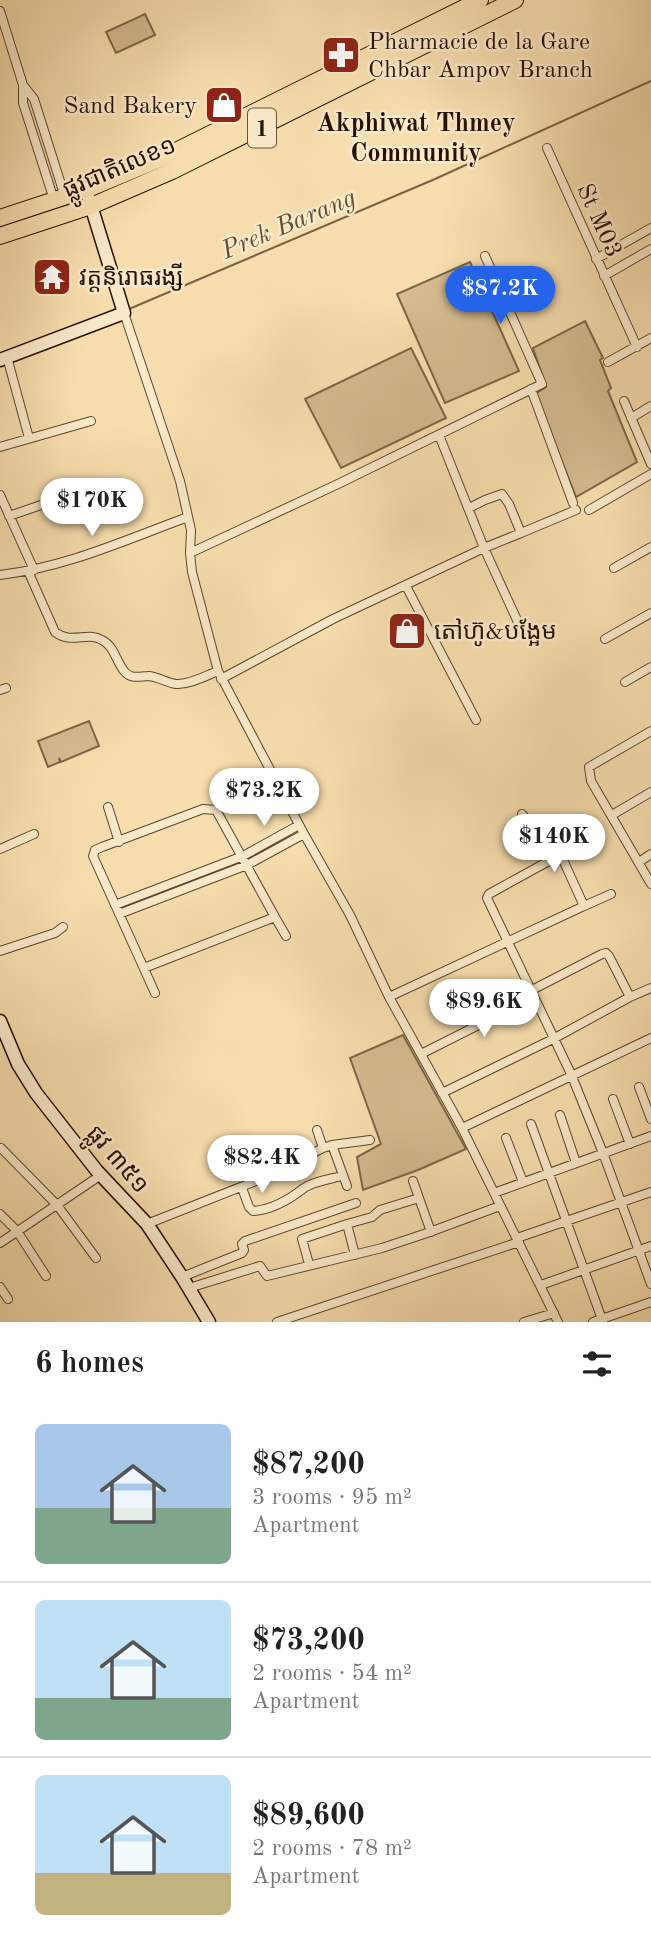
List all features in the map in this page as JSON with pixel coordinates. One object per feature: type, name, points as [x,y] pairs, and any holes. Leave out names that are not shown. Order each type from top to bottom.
[{"type":"highway","name":"ផ្លូវជាតិលេខ១","points":[[0,218],[63,207],[91,206],[172,171],[231,143],[480,0]]},
{"type":"highway","name":"ផ្លូវជាតិលេខ១","points":[[0,236],[63,207],[85,190],[164,157],[463,11],[515,0]]},
{"type":"street","points":[[0,11],[23,85],[34,99],[63,207]]},
{"type":"street","points":[[0,50],[11,47]]},
{"type":"street","name":"St M03","points":[[547,148],[637,347]]},
{"type":"street","points":[[85,190],[180,481],[191,530],[192,572],[219,675],[350,915],[389,997],[462,1128],[558,1322]]},
{"type":"street","points":[[596,259],[651,228]]},
{"type":"street","points":[[604,276],[651,249]]},
{"type":"street","points":[[190,554],[542,384],[485,256]]},
{"type":"street","points":[[29,438],[3,359],[124,313]]},
{"type":"street","points":[[608,362],[651,338]]},
{"type":"street","points":[[0,495],[55,632],[62,638],[95,637],[104,641],[130,676],[150,676],[179,684],[219,675],[575,507],[531,389]]},
{"type":"street","points":[[624,401],[651,464]]},
{"type":"street","points":[[631,418],[651,406]]},
{"type":"street","points":[[0,447],[91,421]]},
{"type":"street","points":[[439,435],[484,548],[522,631]]},
{"type":"street","points":[[589,510],[651,474]]},
{"type":"street","points":[[9,516],[71,494]]},
{"type":"street","points":[[469,508],[502,494],[521,533]]},
{"type":"street","points":[[44,504],[58,511],[70,510]]},
{"type":"street","points":[[0,575],[73,561],[188,516]]},
{"type":"street","points":[[614,568],[651,547]]},
{"type":"street","points":[[406,586],[476,720]]},
{"type":"street","points":[[605,639],[651,613]]},
{"type":"street","points":[[625,682],[651,667]]},
{"type":"street","points":[[651,731],[589,767],[591,781],[651,884]]},
{"type":"street","points":[[612,815],[651,792]]},
{"type":"street","points":[[108,807],[119,842]]},
{"type":"street","points":[[155,993],[93,856],[102,846],[210,808],[216,810],[286,936]]},
{"type":"street","points":[[522,814],[564,862],[584,906]]},
{"type":"street","points":[[116,905],[245,861],[299,825]]},
{"type":"street","points":[[0,849],[34,834]]},
{"type":"street","points":[[119,914],[304,834]]},
{"type":"street","points":[[639,862],[651,855]]},
{"type":"street","points":[[558,856],[487,896],[571,1074],[651,1284]]},
{"type":"street","points":[[389,997],[611,894]]},
{"type":"street","points":[[144,968],[275,917]]},
{"type":"street","points":[[0,951],[55,933],[63,927]]},
{"type":"street","points":[[421,1054],[606,953],[630,998]]},
{"type":"street","points":[[442,1093],[651,988]]},
{"type":"street","name":"ផ្លូវ ៣៥១","points":[[0,1021],[18,1064],[36,1093],[99,1173],[147,1224],[209,1322]]},
{"type":"street","points":[[462,1128],[651,1038]]},
{"type":"street","points":[[639,1087],[651,1119]]},
{"type":"street","points":[[613,1099],[630,1144]]},
{"type":"street","points":[[560,1115],[576,1163]]},
{"type":"street","points":[[531,1124],[585,1270],[600,1321],[651,1302]]},
{"type":"street","points":[[317,1130],[347,1186]]},
{"type":"street","points":[[494,1193],[651,1136]]},
{"type":"street","points":[[506,1138],[523,1182]]},
{"type":"street","points":[[147,1224],[266,1178],[327,1146],[370,1140]]},
{"type":"street","points":[[1,1148],[57,1205],[96,1258]]},
{"type":"street","points":[[0,1243],[99,1173]]},
{"type":"street","points":[[242,1188],[253,1212],[294,1196],[305,1187],[342,1176]]},
{"type":"street","points":[[413,1181],[431,1232]]},
{"type":"street","points":[[277,1322],[651,1192]]},
{"type":"street","points":[[309,1264],[302,1239],[372,1217],[380,1210],[419,1198]]},
{"type":"street","points":[[186,1282],[242,1253],[243,1242],[356,1203]]},
{"type":"street","points":[[186,1282],[260,1266],[267,1276],[355,1255],[431,1232],[500,1206]]},
{"type":"street","points":[[0,1214],[17,1231],[46,1276]]},
{"type":"street","points":[[346,1224],[355,1255]]},
{"type":"street","points":[[541,1285],[651,1246]]},
{"type":"street","points":[[0,1287],[8,1299]]},
{"type":"street","points":[[524,1322],[554,1312]]},
{"type":"shaded area","points":[[145,14],[155,35],[116,53],[106,32]]},
{"type":"shaded area","points":[[470,262],[519,371],[445,403],[397,294]]},
{"type":"shaded area","points":[[585,321],[603,358],[600,360],[611,388],[608,391],[637,462],[576,497],[535,394],[546,387],[533,348]]},
{"type":"shaded area","points":[[411,348],[446,418],[341,468],[305,399]]},
{"type":"shaded area","points":[[89,721],[99,746],[61,762],[59,758],[60,762],[48,767],[38,741]]},
{"type":"shaded area","points":[[403,1035],[466,1149],[363,1190],[357,1157],[381,1144],[350,1058]]},
{"type":"waterway","name":"Prek Barang","points":[[129,309],[435,179],[651,81]]},
{"type":"place","name":"Pharmacie de la Gare Chbar Ampov Branch","points":[[341,55]]},
{"type":"place","name":"Sand Bakery","points":[[224,105]]},
{"type":"place","name":"វត្តនិរោធរង្សី","points":[[52,277]]},
{"type":"place","name":"តៅហ៊ូ&បង្អែម","points":[[407,631]]},
{"type":"district","name":"Akphiwat Thmey Community","points":[[416,137]]}]
